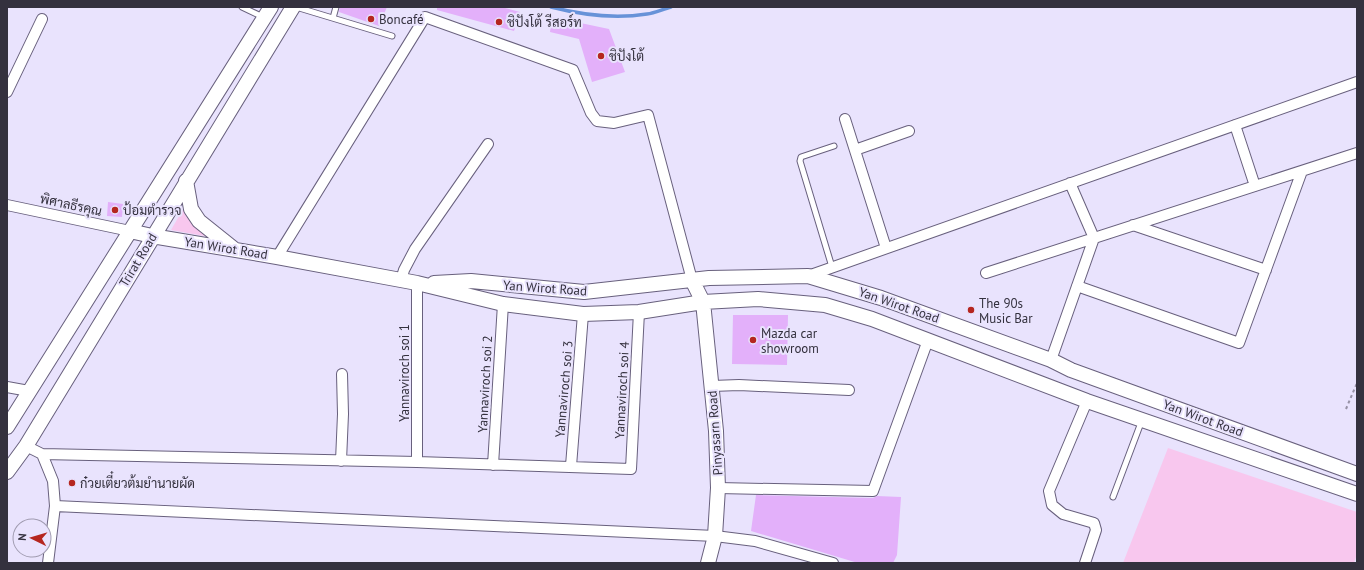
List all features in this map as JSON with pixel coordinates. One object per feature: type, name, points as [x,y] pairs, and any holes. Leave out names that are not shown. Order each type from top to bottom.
[{"type":"main road","name":"Trirat Road","points":[[7,472],[26,446],[152,236],[293,7]]},
{"type":"main road","name":"Trirat Road","points":[[7,427],[267,12]]},
{"type":"main road","points":[[186,181],[191,209],[199,221],[236,250]]},
{"type":"main road","name":"Yan Wirot Road","points":[[130,231],[401,280],[503,304],[583,314],[639,312],[702,302],[758,299],[825,305],[872,319],[1088,401],[1357,494]]},
{"type":"main road","name":"Yan Wirot Road","points":[[417,284],[471,281],[584,292],[709,278],[808,276],[881,298],[1051,360],[1071,370],[1357,474]]},
{"type":"main road","name":"Pinyasarn Road","points":[[692,280],[702,302],[716,430],[718,488],[715,536],[708,563]]},
{"type":"street","points":[[277,257],[425,17],[572,70],[591,113],[597,121],[614,123],[648,115],[692,280]]},
{"type":"street","points":[[7,92],[42,19]]},
{"type":"street","points":[[808,276],[1357,82]]},
{"type":"street","points":[[845,119],[886,248]]},
{"type":"street","points":[[1235,125],[1256,186]]},
{"type":"street","points":[[855,150],[909,131]]},
{"type":"street","points":[[401,280],[404,270],[415,248],[488,144]]},
{"type":"street","points":[[986,272],[1357,153]]},
{"type":"street","points":[[1077,286],[1239,343],[1302,171]]},
{"type":"street","points":[[1051,360],[1094,238],[1070,183]]},
{"type":"street","name":"พิศาลธีรคุณ","points":[[7,204],[130,231]]},
{"type":"street","points":[[1132,226],[1266,270]]},
{"type":"street","name":"Yannaviroch soi 1","points":[[417,284],[417,462]]},
{"type":"street","name":"Yannaviroch soi 2","points":[[493,465],[503,304]]},
{"type":"street","name":"Yannaviroch soi 4","points":[[571,466],[631,469],[639,312]]},
{"type":"street","name":"Yannaviroch soi 3","points":[[571,466],[583,314]]},
{"type":"street","points":[[718,488],[873,491],[928,340]]},
{"type":"street","points":[[341,461],[343,414],[342,374]]},
{"type":"street","points":[[712,386],[740,385],[849,390]]},
{"type":"street","points":[[7,387],[29,392]]},
{"type":"street","points":[[1085,563],[1096,530],[1094,523],[1063,514],[1052,505],[1050,491],[1088,401]]},
{"type":"street","points":[[26,446],[42,454],[571,466]]},
{"type":"street","points":[[42,454],[53,481],[54,506],[48,563]]},
{"type":"street","points":[[54,506],[715,536],[755,541],[833,563]]},
{"type":"lane","points":[[242,7],[267,12]]},
{"type":"lane","points":[[296,7],[392,36]]},
{"type":"lane","points":[[332,18],[336,7]]},
{"type":"lane","points":[[832,267],[800,160],[802,157],[834,146]]},
{"type":"lane","points":[[1113,497],[1142,419]]},
{"type":"path","points":[[1346,409],[1357,383]]},
{"type":"shaded area","points":[[186,204],[186,211],[192,224],[210,237],[171,230]]},
{"type":"shaded area","points":[[1168,448],[1357,512],[1357,554],[1354,563],[1123,563]]},
{"type":"building","name":"Boncafé","points":[[340,7],[387,7],[379,26],[339,12]]},
{"type":"building","name":"ชิปังโต้ รีสอร์ท","points":[[437,7],[501,7],[520,12],[514,31],[437,10]]},
{"type":"building","name":"ชิปังโต้","points":[[552,17],[609,29],[625,72],[592,82],[579,39],[550,32]]},
{"type":"building","name":"ป้อมตำรวจ","points":[[108,202],[123,204],[122,217],[107,216]]},
{"type":"building","points":[[733,315],[788,315],[787,365],[732,364]]},
{"type":"building","points":[[756,495],[873,498],[877,496],[901,497],[897,555],[893,563],[858,563],[751,531]]},
{"type":"waterway","points":[[551,7],[587,14],[611,16],[650,13],[671,7]]},
{"type":"place","name":"Boncafé","points":[[371,19]]},
{"type":"place","name":"ชิปังโต้ รีสอร์ท","points":[[499,22]]},
{"type":"place","name":"ชิปังโต้","points":[[601,56]]},
{"type":"place","name":"ป้อมตำรวจ","points":[[115,210]]},
{"type":"place","name":"The 90s Music Bar","points":[[971,310]]},
{"type":"place","name":"Mazda car showroom","points":[[753,340]]},
{"type":"place","name":"ก๋วยเตี๋ยวต้มยำนายผัด","points":[[72,483]]}]
